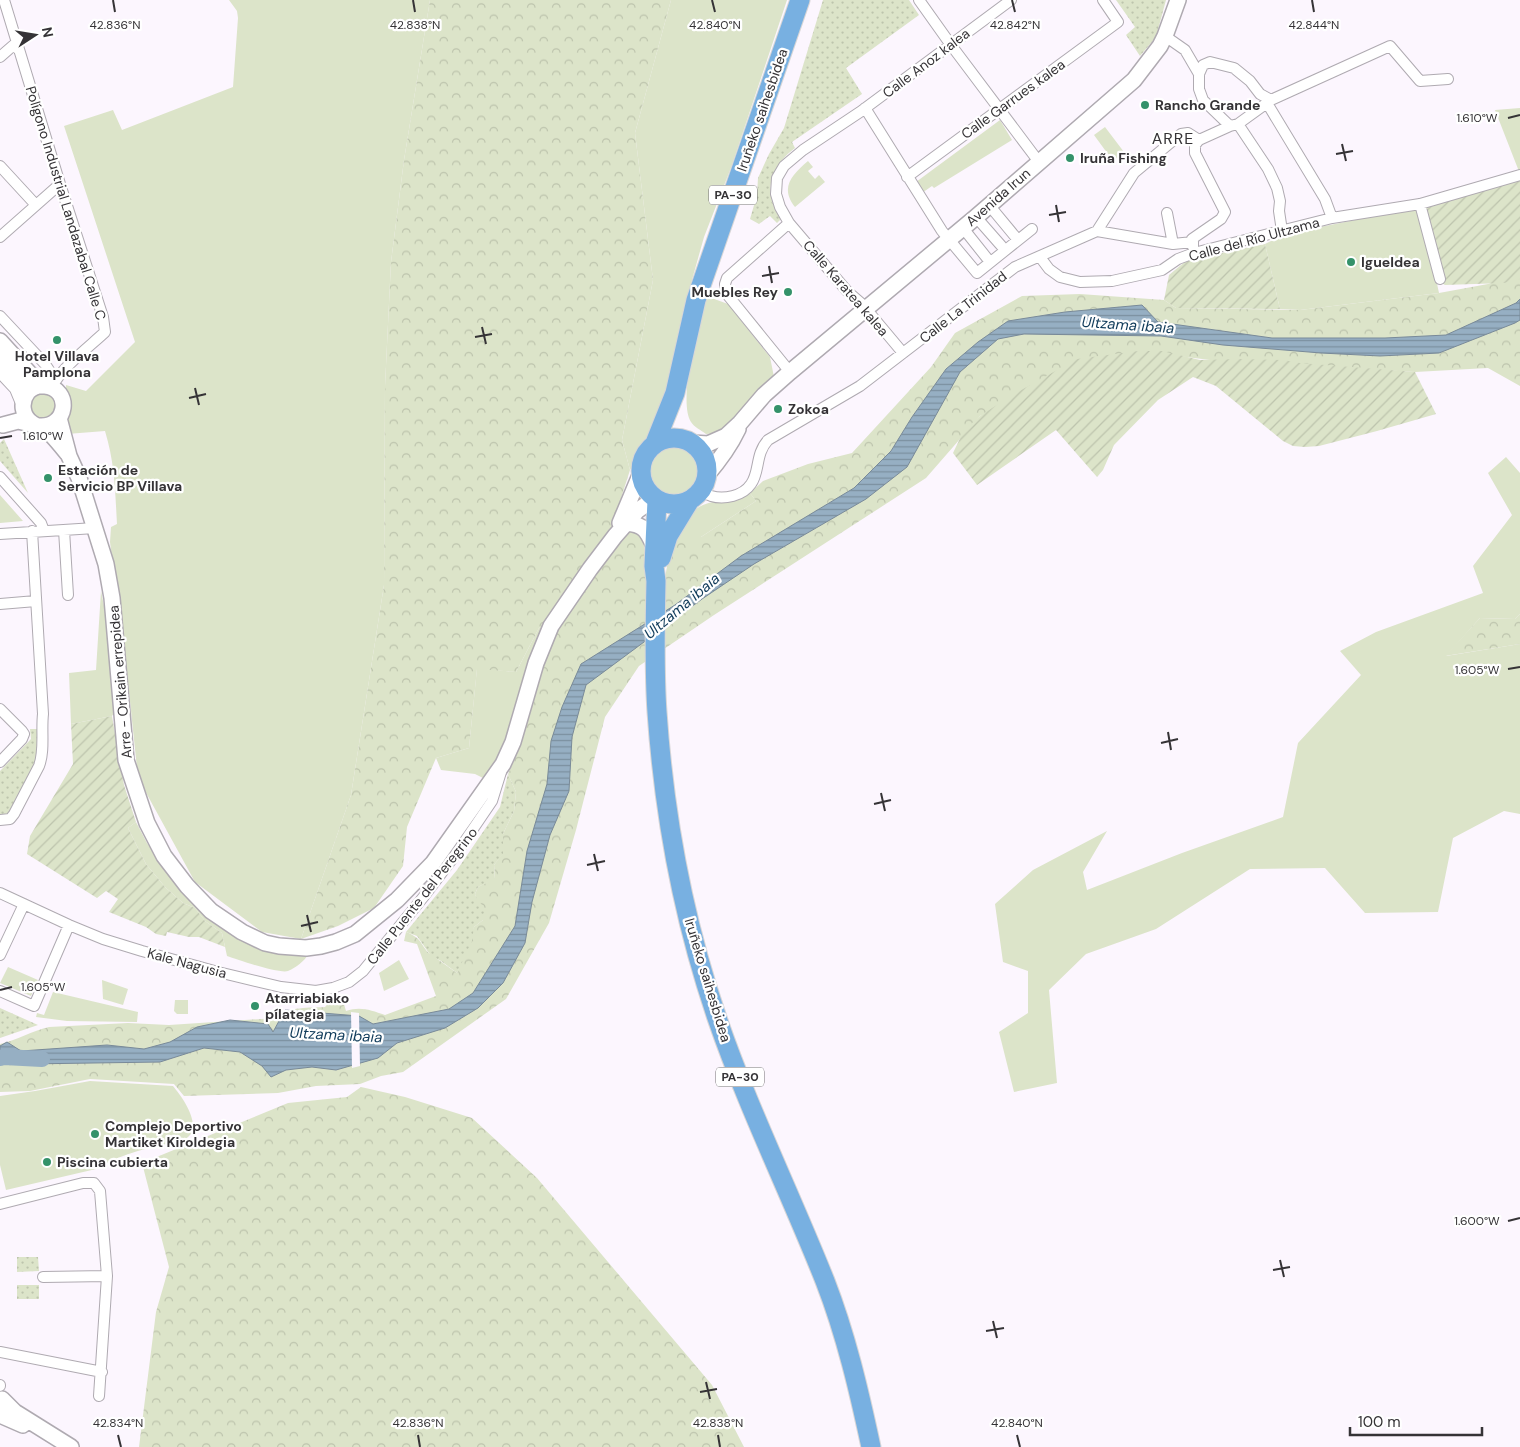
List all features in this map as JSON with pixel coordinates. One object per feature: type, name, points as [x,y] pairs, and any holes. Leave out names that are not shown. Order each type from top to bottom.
[{"type":"highway","name":"Iruñeko saihesbidea","points":[[656,443],[675,394],[696,300],[800,0]]},
{"type":"highway","name":"Iruñeko saihesbidea","points":[[675,394],[676,418],[688,441]]},
{"type":"highway","points":[[656,443],[669,438],[688,441]]},
{"type":"highway","name":"PA-30","points":[[688,441],[701,452],[706,463],[699,489]]},
{"type":"highway","name":"PA-30","points":[[641,473],[644,456],[656,443]]},
{"type":"highway","points":[[641,473],[646,490],[656,499],[673,504],[699,489]]},
{"type":"highway","name":"Iruñeko saihesbidea","points":[[656,588],[668,536],[699,489]]},
{"type":"highway","name":"Iruñeko saihesbidea","points":[[656,499],[654,546],[656,695],[663,772],[673,840],[687,912],[717,1018],[757,1123],[826,1283],[855,1375],[871,1447]]},
{"type":"main road","name":"Avenida Irun","points":[[790,372],[976,217],[1134,80],[1150,61],[1165,36],[1178,0]]},
{"type":"main road","points":[[0,341],[47,387],[59,393],[63,409],[59,418],[50,425],[37,425],[18,421],[1,426]]},
{"type":"main road","points":[[0,358],[21,384],[26,417],[46,430],[70,456]]},
{"type":"main road","points":[[688,441],[708,444],[726,436],[764,395],[790,372]]},
{"type":"main road","points":[[1,426],[23,405],[29,391],[47,387]]},
{"type":"main road","name":"Arre - Orikain errepidea","points":[[59,418],[106,564],[112,598],[126,760],[147,823],[164,856],[186,886],[211,911],[242,932],[265,943],[279,946],[306,948],[336,942],[354,934],[397,900],[433,863],[503,764],[513,742],[536,663],[551,626],[615,536],[637,511],[656,499]]},
{"type":"main road","points":[[699,489],[732,441],[740,423]]},
{"type":"main road","name":"Arre - Orikain errepidea","points":[[615,536],[641,473]]},
{"type":"main road","points":[[627,523],[638,524],[646,530],[654,546]]},
{"type":"main road","points":[[1,1392],[15,1412],[68,1445]]},
{"type":"main road","points":[[0,1415],[68,1445]]},
{"type":"street","name":"Polígono Industrial Landazabal Calle C","points":[[4,0],[103,317],[105,332],[47,387]]},
{"type":"street","points":[[919,0],[1039,162]]},
{"type":"street","name":"Calle Anoz kalea","points":[[865,108],[1011,0]]},
{"type":"street","name":"Calle Garrues kalea","points":[[907,177],[1118,22],[1103,0]]},
{"type":"street","points":[[1165,36],[1185,50],[1199,74]]},
{"type":"street","points":[[0,57],[16,43]]},
{"type":"street","points":[[1199,140],[1188,133],[1181,134],[1134,172],[1097,231],[1194,247],[1192,239],[1220,219],[1225,212],[1195,153],[1195,145],[1199,140],[1234,125],[1269,102],[1390,46],[1420,81],[1448,79]]},
{"type":"street","points":[[1282,230],[1279,212],[1280,201],[1277,188],[1268,169],[1234,125],[1203,100],[1199,89],[1199,74],[1203,65],[1210,62],[1234,68],[1250,81],[1269,102],[1325,199],[1332,218]]},
{"type":"street","points":[[865,108],[948,240],[977,273],[1032,229]]},
{"type":"street","name":"Calle Karatea kalea","points":[[865,108],[803,150],[784,166],[777,178],[776,194],[780,207],[789,223],[846,291],[866,310],[903,354]]},
{"type":"street","points":[[0,166],[35,204]]},
{"type":"street","name":"Calle del Río Ultzama","points":[[1040,257],[1049,269],[1060,277],[1080,282],[1112,281],[1162,270],[1194,247],[1332,218],[1420,204],[1520,175]]},
{"type":"street","points":[[0,237],[35,204],[60,184]]},
{"type":"street","points":[[1420,204],[1440,279]]},
{"type":"street","points":[[989,205],[1018,240]]},
{"type":"street","points":[[1167,213],[1173,244]]},
{"type":"street","points":[[976,217],[1005,250]]},
{"type":"street","points":[[789,223],[727,278],[725,284],[726,293],[790,372]]},
{"type":"street","points":[[963,228],[990,262]]},
{"type":"street","name":"Calle La Trinidad","points":[[699,489],[711,497],[728,497],[741,493],[752,484],[762,447],[768,440],[860,386],[1014,267],[1097,231]]},
{"type":"street","points":[[0,316],[49,370],[47,387]]},
{"type":"street","points":[[0,374],[15,390],[23,405]]},
{"type":"street","points":[[0,477],[41,523],[44,530]]},
{"type":"street","points":[[0,534],[95,528]]},
{"type":"street","points":[[64,530],[68,595]]},
{"type":"street","points":[[0,820],[10,819],[39,766],[42,753],[41,729],[43,714],[32,531]]},
{"type":"street","points":[[0,604],[36,601]]},
{"type":"street","points":[[0,709],[22,731],[22,739],[0,762]]},
{"type":"street","name":"Calle Puente del Peregrino","points":[[312,990],[333,988],[349,982],[375,958],[478,823],[492,801],[503,764]]},
{"type":"street","name":"Kale Nagusia","points":[[0,893],[69,926],[142,951],[281,987],[312,990]]},
{"type":"street","points":[[0,955],[24,904]]},
{"type":"street","points":[[0,991],[34,1006],[69,926]]},
{"type":"street","points":[[0,1204],[83,1183],[94,1183],[100,1191],[107,1276],[100,1396]]},
{"type":"street","points":[[42,1277],[107,1276]]},
{"type":"street","points":[[0,1352],[102,1372]]},
{"type":"green space","points":[[229,0],[430,0],[404,160],[391,262],[385,386],[384,585],[351,795],[301,939],[262,932],[195,882],[138,778],[110,542],[111,527],[117,524],[111,455],[105,431],[67,434],[66,385],[86,391],[135,342],[64,126],[113,110],[122,130],[233,87],[238,18],[237,11]]},
{"type":"green space","points":[[430,0],[671,0],[635,133],[653,280],[622,440],[630,470],[610,533],[544,626],[539,628],[516,672],[477,669],[469,748],[436,758],[407,827],[403,866],[374,908],[338,926],[301,939],[351,795],[384,585],[385,386],[391,262],[404,160]]},
{"type":"green space","points":[[671,0],[787,0],[732,165],[704,237],[683,312],[662,408],[654,429],[630,470],[622,440],[653,280],[635,133]]},
{"type":"green space","points":[[823,0],[909,0],[919,15],[846,68],[862,94],[792,142],[795,148],[779,164],[772,177],[771,192],[773,202],[782,218],[777,223],[770,216],[759,224],[750,219],[757,195],[758,178],[784,128]]},
{"type":"green space","points":[[1116,0],[1166,0],[1156,37],[1140,56],[1126,35],[1135,27]]},
{"type":"green space","points":[[1520,108],[1520,174],[1495,110]]},
{"type":"green space","points":[[1000,120],[1012,140],[934,188],[932,186],[922,193],[916,182]]},
{"type":"green space","points":[[1105,127],[1124,152],[1113,161],[1094,135]]},
{"type":"green space","points":[[808,161],[813,167],[808,171],[815,179],[819,175],[825,182],[795,207],[790,200],[788,187],[793,176]]},
{"type":"green space","points":[[1520,175],[1520,279],[1504,283],[1445,285],[1437,280],[1420,204]]},
{"type":"green space","name":"Igueldea","points":[[1420,204],[1439,293],[1300,310],[1280,309],[1265,244],[1285,234],[1415,208]]},
{"type":"green space","points":[[1265,244],[1280,309],[1176,308],[1164,300],[1169,275],[1187,260]]},
{"type":"green space","points":[[1520,275],[1520,386],[1488,368],[1415,372],[1210,360],[1138,351],[980,416],[926,478],[714,615],[639,666],[605,717],[576,830],[549,923],[506,999],[403,1072],[381,1076],[360,1084],[316,1086],[278,1093],[184,1096],[174,1084],[90,1079],[30,1091],[0,1092],[0,1044],[49,1027],[128,1023],[169,1025],[277,1018],[287,1011],[325,1007],[331,1002],[338,1001],[343,1001],[346,1011],[361,1009],[385,1015],[436,996],[417,944],[404,941],[406,932],[416,938],[429,953],[457,973],[474,927],[483,920],[475,894],[478,887],[495,878],[494,865],[503,853],[503,834],[514,811],[516,792],[508,774],[519,749],[539,670],[551,638],[627,528],[635,529],[642,536],[646,556],[665,578],[672,537],[701,537],[756,501],[750,493],[763,481],[808,464],[852,453],[931,367],[955,333],[1022,296],[1080,294],[1164,300],[1176,308],[1300,310],[1439,293],[1488,284]]},
{"type":"green space","points":[[706,296],[728,304],[770,357],[774,377],[736,418],[718,433],[706,434],[691,422],[687,411],[687,396],[691,360]]},
{"type":"green space","points":[[1138,351],[1162,351],[1200,360],[1283,360],[1415,372],[1436,414],[1319,446],[1293,446],[1283,441],[1216,386],[1193,377],[1158,400],[1114,445],[1103,470],[1097,477],[1056,430],[977,485],[953,453],[964,430],[980,416],[1009,397],[1077,359]]},
{"type":"green space","points":[[43,393],[52,397],[56,406],[52,415],[43,419],[34,415],[30,406],[34,397]]},
{"type":"green space","points":[[4,439],[28,493],[0,461],[0,443]]},
{"type":"green space","points":[[674,447],[684,449],[692,454],[697,462],[699,472],[697,482],[692,490],[684,495],[674,497],[664,495],[656,490],[651,482],[649,472],[651,462],[656,454],[664,449]]},
{"type":"green space","points":[[1506,457],[1520,473],[1520,614],[1515,619],[1480,618],[1446,656],[1520,644],[1520,814],[1504,811],[1453,838],[1438,912],[1365,913],[1325,868],[1250,869],[1156,929],[1086,954],[1049,990],[1057,1083],[1014,1092],[999,1032],[1028,1013],[1028,971],[1003,962],[995,904],[1033,870],[1107,831],[1083,872],[1087,890],[1182,853],[1283,817],[1298,743],[1361,675],[1340,651],[1376,632],[1483,593],[1473,566],[1512,515],[1488,473]]},
{"type":"green space","points":[[750,493],[756,501],[701,537],[672,537],[694,510],[713,502],[735,501]]},
{"type":"green space","points":[[0,495],[23,521],[0,523]]},
{"type":"green space","points":[[101,591],[106,616],[114,713],[112,716],[71,724],[69,673],[96,670]]},
{"type":"green space","points":[[1520,614],[1520,644],[1445,656],[1480,618],[1515,619]]},
{"type":"green space","points":[[544,626],[508,736],[487,780],[475,774],[441,770],[436,758],[469,748],[477,668],[516,672],[539,628]]},
{"type":"green space","points":[[112,716],[124,785],[136,822],[128,828],[146,864],[165,887],[183,903],[195,908],[205,921],[222,933],[225,947],[199,937],[189,937],[167,932],[166,936],[156,934],[146,927],[109,912],[118,899],[106,891],[97,898],[27,854],[30,836],[73,764],[71,724]]},
{"type":"green space","points":[[30,729],[38,729],[38,760],[10,816],[0,818],[0,771],[31,739]]},
{"type":"green space","points":[[508,774],[516,792],[514,811],[503,834],[503,854],[494,865],[495,879],[478,887],[475,894],[487,911],[483,920],[474,927],[472,941],[457,973],[431,956],[417,936],[406,932],[457,870],[500,807]]},
{"type":"green space","points":[[136,822],[147,843],[170,876],[226,928],[309,954],[302,962],[288,971],[259,966],[227,956],[222,933],[205,921],[195,908],[183,903],[165,887],[146,864],[128,828]]},
{"type":"green space","points":[[399,960],[409,979],[384,991],[379,973]]},
{"type":"green space","points":[[8,967],[38,980],[31,996],[0,983]]},
{"type":"green space","points":[[102,980],[128,989],[123,1005],[103,999]]},
{"type":"green space","points":[[53,992],[138,1012],[137,1022],[67,1021],[36,1017],[37,1013],[44,1015]]},
{"type":"green space","points":[[175,1000],[188,1000],[188,1014],[177,1014],[174,1011]]},
{"type":"green space","points":[[0,1008],[38,1025],[0,1038]]},
{"type":"green space","name":"Complejo Deportivo Martiket Kiroldegia","points":[[90,1081],[173,1086],[183,1099],[191,1115],[193,1123],[189,1137],[181,1141],[126,1155],[96,1169],[6,1190],[0,1165],[0,1096]]},
{"type":"green space","points":[[361,1087],[405,1097],[472,1118],[537,1178],[712,1385],[744,1447],[139,1447],[156,1312],[169,1267],[142,1163],[288,1103],[347,1097]]},
{"type":"green space","points":[[17,1257],[38,1257],[39,1271],[17,1272]]},
{"type":"green space","points":[[17,1285],[39,1285],[39,1299],[17,1299]]},
{"type":"water","points":[[1520,299],[1520,320],[1439,353],[1380,356],[1321,353],[1223,345],[1161,336],[1024,334],[998,339],[960,372],[907,467],[866,499],[754,564],[702,599],[586,685],[572,737],[569,791],[550,835],[532,902],[525,943],[503,983],[478,1008],[445,1028],[397,1043],[378,1058],[336,1070],[312,1067],[286,1070],[271,1077],[262,1066],[240,1052],[204,1048],[160,1062],[26,1064],[12,1051],[0,1058],[0,1046],[7,1042],[21,1051],[107,1045],[144,1049],[170,1042],[197,1027],[230,1020],[268,1024],[273,1032],[285,1010],[359,1016],[373,1024],[449,1009],[473,993],[515,926],[527,851],[547,784],[551,741],[562,707],[581,664],[675,605],[741,556],[854,488],[891,451],[946,369],[978,342],[1008,321],[1065,312],[1142,305],[1158,322],[1272,338],[1385,338],[1446,335],[1516,303]]},
{"type":"pier","points":[[351,1012],[359,1013],[360,1066],[352,1068]]},
{"type":"waterway","name":"Ultzama ibaia","points":[[0,1058],[42,1059]]},
{"type":"place","name":"Rancho Grande","points":[[1145,105]]},
{"type":"place","name":"Iruña Fishing","points":[[1070,158]]},
{"type":"place","name":"Igueldea","points":[[1351,262]]},
{"type":"place","name":"Muebles Rey","points":[[788,292]]},
{"type":"place","name":"Hotel Villava Pamplona","points":[[57,340]]},
{"type":"place","name":"Zokoa","points":[[778,409]]},
{"type":"place","name":"Estación de Servicio BP Villava","points":[[48,478]]},
{"type":"place","name":"Atarriabiako pílategia","points":[[255,1006]]},
{"type":"place","name":"Complejo Deportivo Martiket Kiroldegia","points":[[95,1134]]},
{"type":"place","name":"Piscina cubierta","points":[[47,1162]]},
{"type":"district","name":"ARRE","points":[[1173,138]]}]
